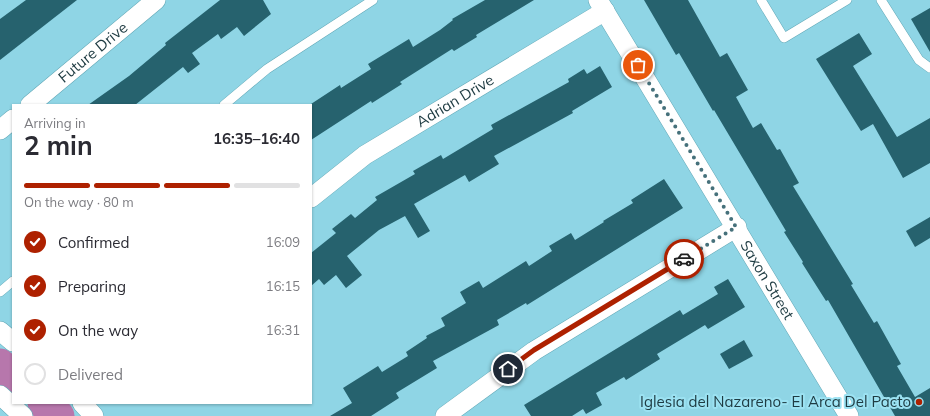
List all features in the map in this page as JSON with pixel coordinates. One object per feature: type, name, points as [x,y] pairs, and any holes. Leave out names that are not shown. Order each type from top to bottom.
[{"type":"street","name":"Future Drive","points":[[31,104],[156,0]]},
{"type":"street","name":"Adrian Drive","points":[[312,197],[365,156],[602,5]]},
{"type":"street","name":"Saxon Street","points":[[602,5],[849,416]]},
{"type":"street","points":[[0,130],[12,120]]},
{"type":"street","points":[[445,416],[534,350],[736,227]]},
{"type":"street","points":[[0,331],[12,341]]},
{"type":"street","points":[[0,395],[22,416]]},
{"type":"street","points":[[83,404],[94,416]]},
{"type":"lane","points":[[225,104],[266,69],[373,0]]},
{"type":"lane","points":[[761,0],[784,38],[846,0]]},
{"type":"lane","points":[[881,0],[919,60],[930,68]]},
{"type":"lane","points":[[0,292],[12,282]]},
{"type":"building","points":[[26,0],[77,0],[0,60],[0,19]]},
{"type":"building","points":[[220,0],[263,0],[271,14],[244,36],[237,27],[221,39],[218,34],[192,53],[200,64],[188,73],[183,67],[136,104],[89,104],[129,76],[166,45],[165,43]]},
{"type":"building","points":[[485,0],[534,0],[476,35],[477,37],[454,51],[452,49],[400,82],[402,84],[372,103],[371,101],[312,139],[311,104],[340,85],[341,88],[371,69],[368,64],[409,39],[413,47],[440,30],[453,20],[452,19]]},
{"type":"building","points":[[644,0],[688,0],[720,57],[727,53],[748,90],[736,97],[753,128],[761,123],[777,150],[780,149],[799,183],[793,186],[853,284],[851,285],[874,323],[877,321],[901,364],[897,366],[915,397],[930,388],[930,416],[895,416],[828,300],[826,301],[802,263],[803,262],[784,232],[786,231],[714,110],[713,111],[679,53],[676,55]]},
{"type":"building","points":[[930,8],[930,52],[911,19]]},
{"type":"building","points":[[859,33],[872,54],[853,66],[897,137],[930,118],[930,163],[903,178],[873,124],[861,131],[816,59]]},
{"type":"building","points":[[600,66],[612,87],[572,111],[573,113],[494,156],[499,164],[469,182],[465,175],[414,204],[430,231],[418,238],[405,216],[379,230],[347,256],[362,275],[346,288],[336,275],[324,285],[319,279],[312,285],[312,252],[336,233],[332,229],[351,214],[355,218],[377,200],[375,197],[415,174],[413,171],[441,155],[443,159],[493,129],[491,125],[569,82],[568,79],[584,69],[587,74]]},
{"type":"building","points":[[664,179],[683,208],[527,305],[526,303],[497,320],[499,325],[433,361],[437,368],[396,393],[399,398],[371,416],[330,416],[352,403],[343,388],[378,366],[382,372],[408,356],[406,352],[427,338],[426,336],[445,326],[441,318],[466,303],[460,292],[479,281],[483,288],[526,261],[529,266],[552,251],[549,246],[571,233],[575,240],[633,203],[631,200]]},
{"type":"building","points":[[930,217],[930,238],[915,247],[906,231]]},
{"type":"building","points":[[728,279],[745,307],[708,329],[705,325],[657,354],[660,359],[626,380],[624,377],[596,393],[602,405],[586,414],[583,409],[572,416],[531,416],[524,405],[680,310],[683,315],[718,294],[714,287]]},
{"type":"building","points":[[744,340],[753,356],[729,369],[720,354]]},
{"type":"waterway","points":[[0,365],[12,375]]},
{"type":"waterway","points":[[45,404],[58,416]]},
{"type":"way so far","points":[[638,65],[736,227],[684,259]]},
{"type":"place","name":"Iglesia del Nazareno- El Arca Del Pacto","points":[[919,402]]},
{"type":"route","points":[[508,369],[534,350],[684,259]]}]
